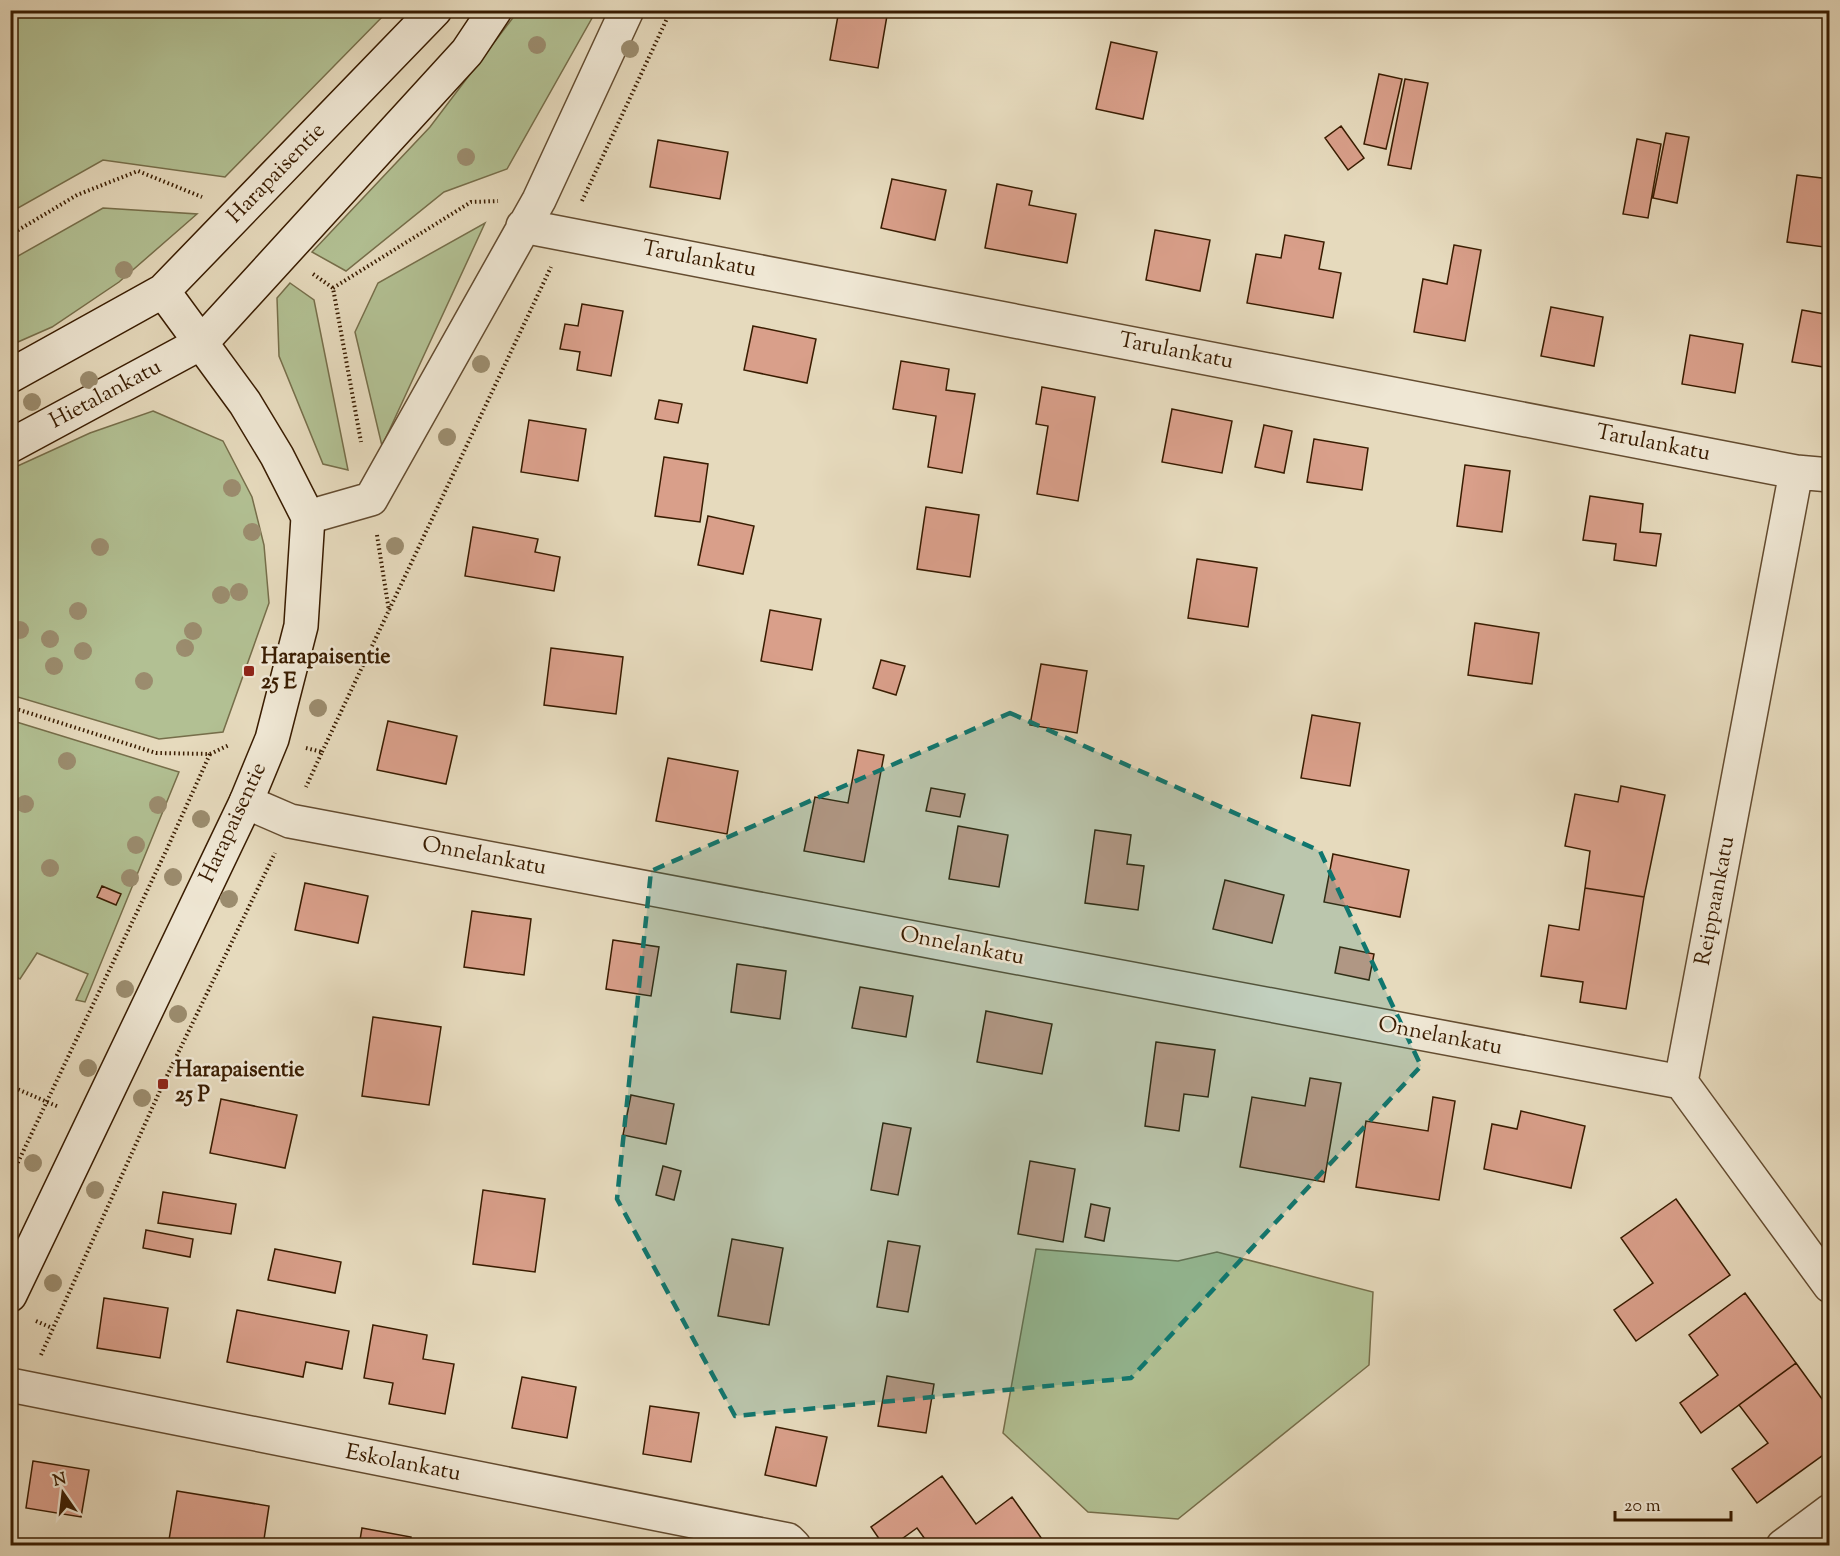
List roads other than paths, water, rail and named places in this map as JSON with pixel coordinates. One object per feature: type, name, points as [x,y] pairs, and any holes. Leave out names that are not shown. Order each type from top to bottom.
[{"type":"street","name":"Harapaisentie","points":[[163,291],[435,10]]},
{"type":"street","points":[[201,343],[467,52],[495,10]]},
{"type":"street","points":[[10,376],[163,291],[244,403],[277,456],[309,517],[371,499],[531,213],[627,10]]},
{"type":"street","name":"Tarulankatu","points":[[531,213],[567,235],[1796,472],[1830,474]]},
{"type":"street","name":"Hietalankatu","points":[[10,446],[201,343]]},
{"type":"street","name":"Reippaankatu","points":[[1681,1082],[1796,472]]},
{"type":"street","name":"Harapaisentie","points":[[10,1295],[246,802],[272,739],[302,626],[309,517]]},
{"type":"street","name":"Onnelankatu","points":[[246,802],[290,821],[1681,1082]]},
{"type":"street","points":[[1681,1082],[1830,1286]]},
{"type":"street","name":"Eskolankatu","points":[[10,1385],[788,1540],[794,1545]]},
{"type":"street","points":[[1783,1545],[1830,1511]]},
{"type":"place","name":"Harapaisentie 25 E","points":[[249,671]]},
{"type":"place","name":"Harapaisentie 25 P","points":[[163,1084]]}]
